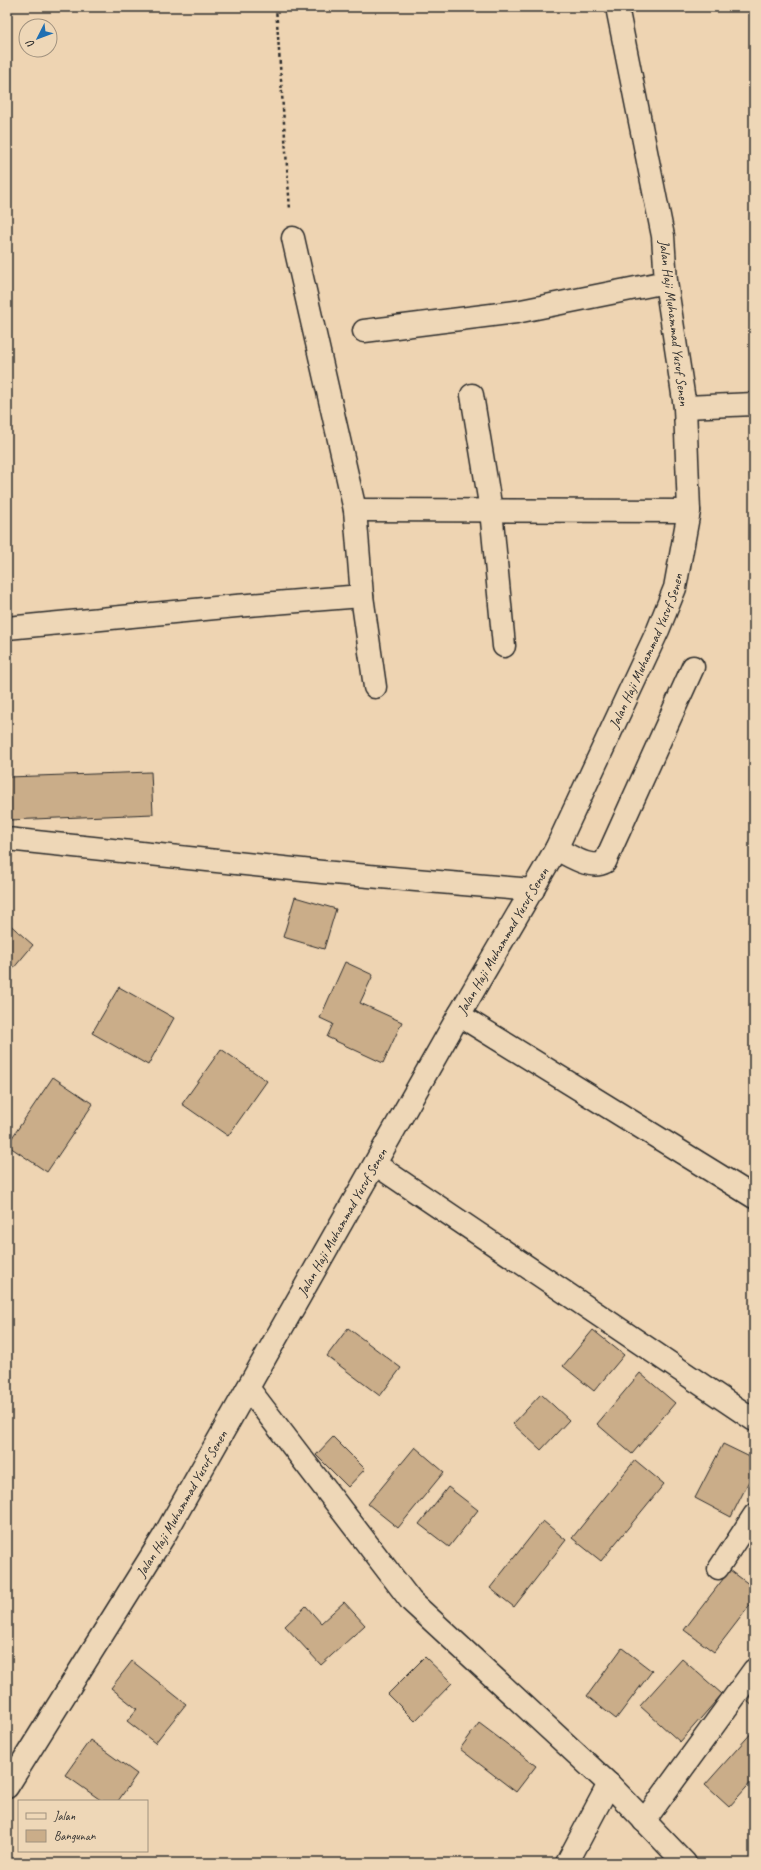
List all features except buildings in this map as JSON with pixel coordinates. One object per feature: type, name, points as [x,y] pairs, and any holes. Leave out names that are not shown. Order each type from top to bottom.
[{"type":"street","name":"Jalan Haji Muhammad Yusuf Senen","points":[[7,1787],[164,1536],[459,1015],[556,849],[658,630],[675,588],[690,511],[685,407],[666,282],[662,236],[617,7]]},
{"type":"street","points":[[293,238],[355,510],[362,596],[376,687]]},
{"type":"street","points":[[364,331],[516,312],[666,282]]},
{"type":"street","points":[[472,395],[491,510],[504,646]]},
{"type":"street","points":[[685,407],[754,404]]},
{"type":"street","points":[[355,510],[690,511]]},
{"type":"street","points":[[7,628],[236,606],[362,596]]},
{"type":"street","points":[[556,849],[592,865],[599,865],[605,862],[693,667]]},
{"type":"street","points":[[7,839],[322,872],[533,890]]},
{"type":"street","points":[[459,1015],[754,1197]]},
{"type":"street","points":[[374,1164],[754,1420]]},
{"type":"street","points":[[248,1388],[411,1601],[609,1784],[685,1863]]},
{"type":"street","points":[[644,1821],[754,1670]]},
{"type":"street","points":[[567,1863],[609,1784]]},
{"type":"lane","points":[[718,1569],[754,1514]]},
{"type":"path","points":[[276,7],[287,192],[293,238]]}]
